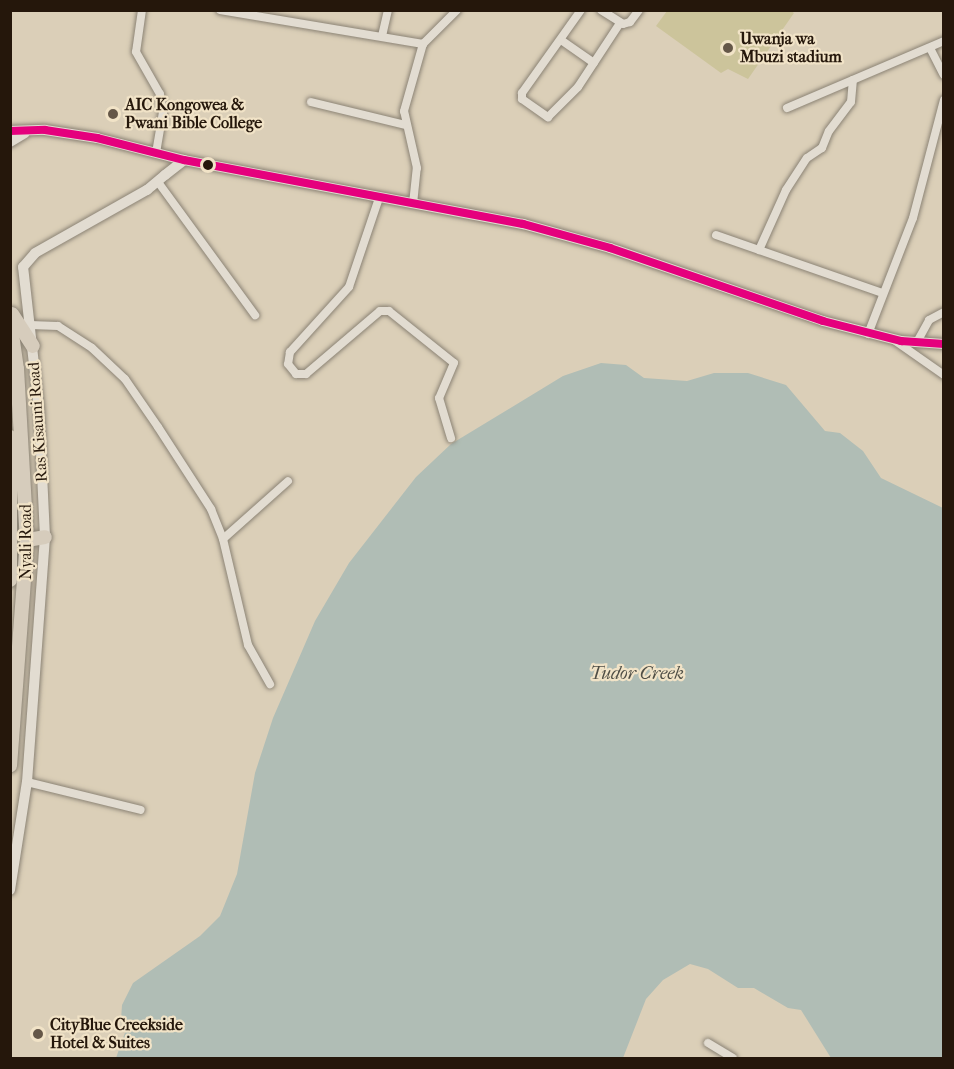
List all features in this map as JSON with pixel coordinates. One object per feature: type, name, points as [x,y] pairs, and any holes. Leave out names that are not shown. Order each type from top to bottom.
[{"type":"highway","points":[[10,312],[33,346]]},
{"type":"highway","name":"Nyali Road","points":[[10,320],[17,369],[27,540],[10,765]]},
{"type":"highway","name":"Nyali Road","points":[[10,437],[10,580]]},
{"type":"highway","points":[[27,540],[45,537]]},
{"type":"main road","points":[[10,131],[25,133],[45,130],[97,138],[184,160],[524,224],[583,240],[868,334],[944,344]]},
{"type":"main road","points":[[10,142],[25,133]]},
{"type":"main road","points":[[161,179],[169,156]]},
{"type":"main road","name":"Ras Kisauni Road","points":[[10,890],[27,782],[45,537],[33,346],[22,272],[28,259],[161,179],[184,160]]},
{"type":"street","points":[[142,10],[136,52],[160,94],[163,111],[156,153]]},
{"type":"street","points":[[220,10],[423,44]]},
{"type":"street","points":[[382,36],[388,10]]},
{"type":"street","points":[[413,204],[417,168],[405,125],[404,111],[423,44],[457,10]]},
{"type":"street","points":[[581,10],[522,93],[525,102],[550,118],[594,63],[620,23]]},
{"type":"street","points":[[601,10],[620,23],[630,22],[639,10]]},
{"type":"street","points":[[561,40],[594,63]]},
{"type":"street","points":[[787,108],[944,41]]},
{"type":"street","points":[[930,48],[944,75]]},
{"type":"street","points":[[759,250],[786,190],[807,158],[822,148],[829,131],[851,102],[853,80]]},
{"type":"street","points":[[868,334],[913,218],[944,100]]},
{"type":"street","points":[[311,102],[405,125]]},
{"type":"street","points":[[161,179],[255,315]]},
{"type":"street","points":[[379,198],[349,287],[290,352],[288,364],[296,374],[306,374],[380,310],[389,311],[454,363],[439,398],[451,438]]},
{"type":"street","points":[[716,235],[883,293]]},
{"type":"street","points":[[917,342],[929,320],[944,312]]},
{"type":"street","points":[[30,325],[46,323],[62,328],[104,358],[125,380],[211,509],[223,539],[248,645],[270,684]]},
{"type":"street","points":[[891,338],[944,375]]},
{"type":"street","points":[[223,539],[288,481]]},
{"type":"street","points":[[27,782],[141,810]]},
{"type":"street","points":[[708,1042],[734,1059]]},
{"type":"shaded area","name":"Uwanja wa Mbuzi stadium","points":[[667,11],[791,11],[794,13],[748,79],[728,69],[721,73],[656,26]]},
{"type":"water","name":"Tudor Creek","points":[[601,363],[626,365],[644,378],[687,381],[714,373],[748,373],[786,385],[825,431],[840,433],[863,451],[881,478],[943,508],[943,1058],[831,1058],[801,1010],[788,1008],[754,988],[738,988],[708,969],[690,964],[663,980],[646,999],[623,1058],[116,1058],[127,1027],[121,1020],[122,1005],[133,983],[200,936],[220,916],[237,874],[255,773],[273,718],[315,621],[349,563],[416,477],[451,444],[563,376]]},
{"type":"transit line","points":[[10,131],[45,130],[97,138],[184,160],[523,224],[610,248],[823,321],[901,341],[944,344]]},
{"type":"place","name":"Uwanja wa Mbuzi stadium","points":[[728,48]]},
{"type":"place","name":"AIC Kongowea & Pwani Bible College","points":[[113,114]]},
{"type":"place","name":"CityBlue Creekside Hotel & Suites","points":[[38,1034]]}]
